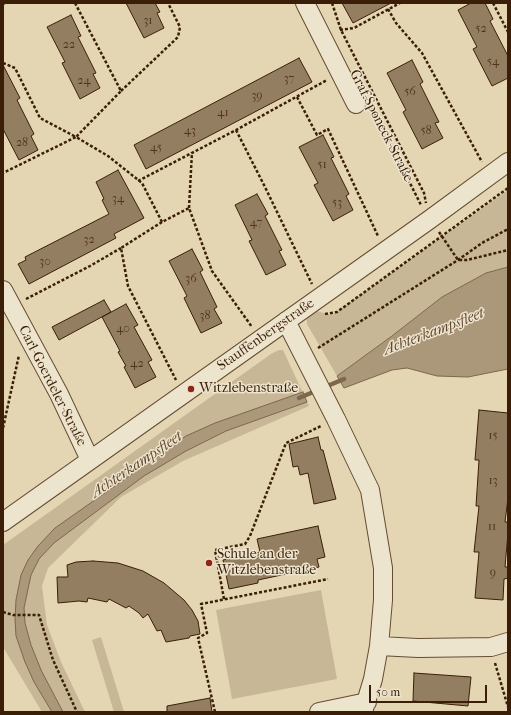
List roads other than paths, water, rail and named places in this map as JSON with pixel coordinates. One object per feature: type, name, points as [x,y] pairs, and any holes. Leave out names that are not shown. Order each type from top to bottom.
[{"type":"street","name":"Graf-Sponeck-Straße","points":[[305,3],[340,73],[363,105]]},
{"type":"street","name":"Stauffenbergstraße","points":[[3,522],[286,321],[321,306],[385,251],[508,162]]},
{"type":"street","name":"Carl-Goerdeler-Straße","points":[[3,290],[59,394],[90,460]]},
{"type":"street","points":[[286,321],[370,490],[383,568],[383,600],[379,646],[373,680],[365,707],[319,712]]},
{"type":"street","points":[[379,646],[418,648],[491,647],[508,642]]},
{"type":"water","points":[[508,267],[508,369],[468,377],[437,376],[407,368],[392,370],[344,388],[337,376],[442,297],[486,273]]},
{"type":"water","points":[[303,392],[307,402],[226,431],[186,451],[144,476],[54,543],[39,559],[31,575],[24,608],[25,623],[31,645],[41,670],[63,712],[52,712],[34,682],[16,636],[16,600],[21,575],[28,560],[38,546],[55,528],[186,436],[215,423]]},
{"type":"waterway","name":"Achterkampsfleet","points":[[325,387],[344,379]]},
{"type":"waterway","name":"Achterkampsfleet","points":[[299,398],[318,390]]},
{"type":"place","name":"Witzlebenstraße","points":[[191,389]]},
{"type":"place","name":"Schule an der Witzlebenstraße","points":[[209,563]]}]
